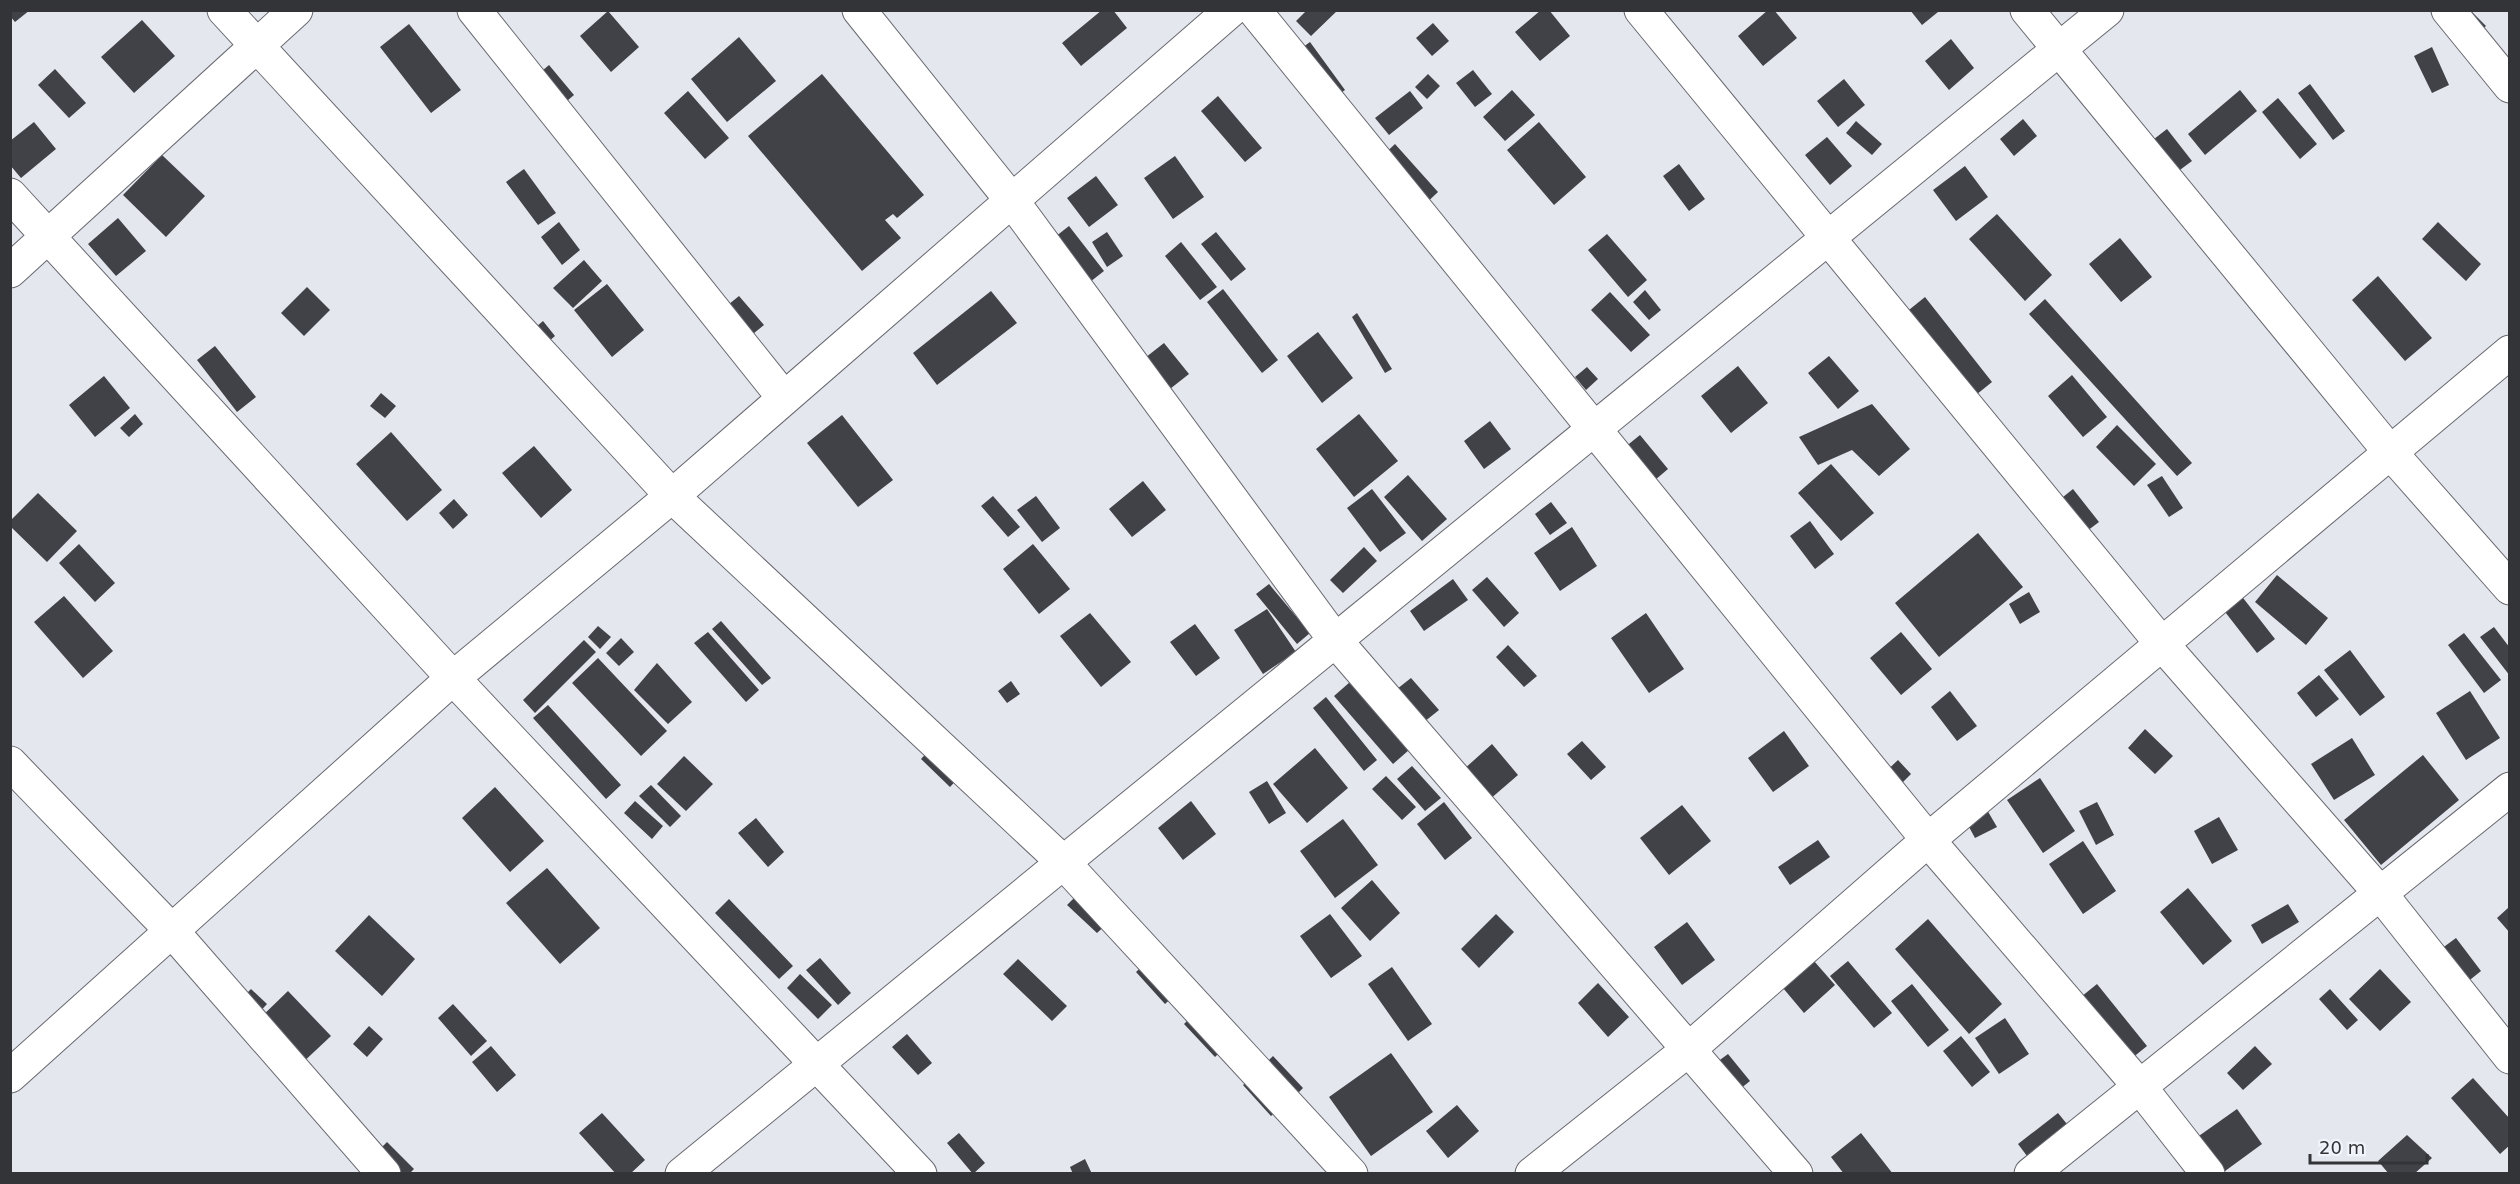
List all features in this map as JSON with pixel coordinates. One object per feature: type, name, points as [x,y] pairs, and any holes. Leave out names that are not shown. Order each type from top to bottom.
[{"type":"street","points":[[224,10],[672,496],[1062,861],[1351,1173]]},
{"type":"street","points":[[10,271],[296,10]]},
{"type":"street","points":[[474,10],[783,398]]},
{"type":"street","points":[[859,10],[1012,202],[1335,640],[1796,1173]]},
{"type":"street","points":[[10,1076],[453,678],[672,496],[1231,10]]},
{"type":"street","points":[[1254,10],[1928,840],[2140,1087],[2208,1173]]},
{"type":"street","points":[[1641,10],[2162,644],[2380,893],[2510,1057]]},
{"type":"street","points":[[2027,10],[2390,452],[2510,588]]},
{"type":"street","points":[[682,1173],[2107,10]]},
{"type":"street","points":[[2448,10],[2510,86]]},
{"type":"street","points":[[10,195],[453,678],[920,1173]]},
{"type":"street","points":[[1532,1173],[1688,1050],[1928,840],[2510,352]]},
{"type":"street","points":[[10,763],[172,931],[384,1173]]},
{"type":"street","points":[[2031,1173],[2510,789]]},
{"type":"building","points":[[10,10],[30,10],[15,22],[10,16]]},
{"type":"building","points":[[1102,10],[1113,10],[1127,28],[1081,66],[1062,43]]},
{"type":"building","points":[[1307,10],[1338,10],[1311,36],[1296,21]]},
{"type":"building","points":[[1541,10],[1549,10],[1570,36],[1540,61],[1515,32]]},
{"type":"building","points":[[1768,10],[1774,10],[1797,38],[1763,66],[1738,36]]},
{"type":"building","points":[[1910,10],[1936,10],[1938,12],[1922,25]]},
{"type":"building","points":[[2470,10],[2486,26],[2475,36],[2461,19]]},
{"type":"building","points":[[608,11],[639,47],[611,72],[580,36]]},
{"type":"building","points":[[142,20],[175,56],[134,93],[101,57]]},
{"type":"building","points":[[1433,23],[1449,41],[1432,56],[1416,38]]},
{"type":"building","points":[[409,24],[461,90],[431,113],[380,47]]},
{"type":"building","points":[[739,37],[776,81],[727,122],[691,79]]},
{"type":"building","points":[[1951,39],[1974,68],[1949,90],[1925,61]]},
{"type":"building","points":[[1310,42],[1345,90],[1330,101],[1295,53]]},
{"type":"building","points":[[2432,47],[2449,85],[2432,93],[2414,56]]},
{"type":"building","points":[[549,65],[574,95],[554,112],[529,82]]},
{"type":"building","points":[[55,69],[86,103],[69,118],[38,85]]},
{"type":"building","points":[[1473,70],[1492,94],[1475,107],[1456,83]]},
{"type":"building","points":[[822,74],[924,195],[897,218],[893,214],[885,220],[901,238],[862,271],[748,136]]},
{"type":"building","points":[[1428,74],[1440,86],[1427,99],[1415,87]]},
{"type":"building","points":[[1844,79],[1865,105],[1838,127],[1817,101]]},
{"type":"building","points":[[2310,84],[2345,131],[2333,140],[2298,93]]},
{"type":"building","points":[[1512,90],[1535,115],[1505,141],[1483,117]]},
{"type":"building","points":[[2240,90],[2257,111],[2205,155],[2188,134]]},
{"type":"building","points":[[688,91],[729,138],[705,159],[664,113]]},
{"type":"building","points":[[1410,91],[1423,108],[1389,135],[1375,118]]},
{"type":"building","points":[[1218,96],[1262,148],[1245,162],[1201,111]]},
{"type":"building","points":[[2278,98],[2317,144],[2300,159],[2262,112]]},
{"type":"building","points":[[2023,119],[2037,136],[2014,156],[2000,139]]},
{"type":"building","points":[[1856,121],[1882,144],[1872,155],[1846,133]]},
{"type":"building","points":[[34,122],[56,149],[21,178],[10,165],[10,141]]},
{"type":"building","points":[[1539,122],[1586,177],[1554,205],[1507,150]]},
{"type":"building","points":[[2167,129],[2192,161],[2169,178],[2145,146]]},
{"type":"building","points":[[1827,137],[1852,166],[1830,185],[1805,155]]},
{"type":"building","points":[[1395,144],[1438,192],[1421,208],[1378,160]]},
{"type":"building","points":[[162,155],[205,196],[166,237],[123,195]]},
{"type":"building","points":[[1175,156],[1204,197],[1173,219],[1144,178]]},
{"type":"building","points":[[1679,164],[1705,199],[1689,211],[1663,176]]},
{"type":"building","points":[[1965,166],[1988,197],[1956,221],[1933,190]]},
{"type":"building","points":[[524,169],[556,213],[538,225],[506,182]]},
{"type":"building","points":[[1096,176],[1118,205],[1089,227],[1067,198]]},
{"type":"building","points":[[1997,214],[2052,275],[2025,301],[1969,239]]},
{"type":"building","points":[[118,218],[146,251],[116,276],[88,244]]},
{"type":"building","points":[[559,222],[580,250],[562,265],[541,237]]},
{"type":"building","points":[[2438,222],[2481,264],[2466,281],[2422,239]]},
{"type":"building","points":[[1069,226],[1104,271],[1081,289],[1046,244]]},
{"type":"building","points":[[1107,232],[1123,256],[1107,267],[1092,242]]},
{"type":"building","points":[[1216,232],[1246,269],[1231,281],[1201,244]]},
{"type":"building","points":[[1607,234],[1647,280],[1628,297],[1588,250]]},
{"type":"building","points":[[2120,238],[2152,277],[2121,302],[2089,264]]},
{"type":"building","points":[[1181,242],[1217,287],[1200,300],[1165,256]]},
{"type":"building","points":[[584,260],[602,281],[573,308],[553,288]]},
{"type":"building","points":[[2378,276],[2432,338],[2405,361],[2352,300]]},
{"type":"building","points":[[607,284],[644,330],[612,357],[574,310]]},
{"type":"building","points":[[307,287],[330,310],[304,336],[281,313]]},
{"type":"building","points":[[1223,289],[1278,360],[1262,373],[1207,302]]},
{"type":"building","points":[[1645,290],[1661,310],[1649,320],[1633,302]]},
{"type":"building","points":[[991,291],[1017,323],[937,385],[913,353]]},
{"type":"building","points":[[1610,292],[1650,335],[1631,352],[1591,310]]},
{"type":"building","points":[[739,296],[764,325],[743,342],[718,313]]},
{"type":"building","points":[[1925,297],[1992,382],[1966,403],[1899,318]]},
{"type":"building","points":[[2045,299],[2192,463],[2177,476],[2029,314]]},
{"type":"building","points":[[1357,313],[1392,369],[1385,373],[1352,317]]},
{"type":"building","points":[[543,321],[555,336],[542,347],[529,333]]},
{"type":"building","points":[[1318,332],[1353,378],[1322,403],[1287,356]]},
{"type":"building","points":[[1164,343],[1189,374],[1161,396],[1136,365]]},
{"type":"building","points":[[215,346],[256,397],[237,412],[197,360]]},
{"type":"building","points":[[1829,356],[1859,391],[1838,409],[1808,373]]},
{"type":"building","points":[[1738,366],[1768,403],[1731,433],[1701,396]]},
{"type":"building","points":[[1587,367],[1598,379],[1586,390],[1575,377]]},
{"type":"building","points":[[2072,375],[2107,417],[2083,437],[2048,396]]},
{"type":"building","points":[[104,376],[130,408],[95,437],[69,405]]},
{"type":"building","points":[[381,393],[396,406],[385,418],[370,406]]},
{"type":"building","points":[[1872,404],[1910,449],[1879,476],[1852,450],[1818,465],[1799,437]]},
{"type":"building","points":[[135,414],[143,424],[129,437],[120,428]]},
{"type":"building","points":[[1359,414],[1398,461],[1354,497],[1316,449]]},
{"type":"building","points":[[842,415],[893,480],[858,507],[807,443]]},
{"type":"building","points":[[1490,421],[1511,449],[1484,469],[1464,441]]},
{"type":"building","points":[[2117,425],[2156,464],[2134,486],[2096,447]]},
{"type":"building","points":[[391,432],[442,490],[407,521],[356,464]]},
{"type":"building","points":[[1640,435],[1668,469],[1648,486],[1619,452]]},
{"type":"building","points":[[534,446],[572,490],[541,518],[502,473]]},
{"type":"building","points":[[1831,464],[1874,513],[1841,541],[1798,493]]},
{"type":"building","points":[[1408,475],[1447,519],[1422,541],[1384,497]]},
{"type":"building","points":[[2162,476],[2183,508],[2169,517],[2147,485]]},
{"type":"building","points":[[1143,481],[1166,510],[1132,537],[1109,509]]},
{"type":"building","points":[[1372,489],[1406,533],[1380,552],[1347,508]]},
{"type":"building","points":[[2073,489],[2099,522],[2079,537],[2053,505]]},
{"type":"building","points":[[38,493],[77,531],[47,562],[10,526],[10,521]]},
{"type":"building","points":[[993,496],[1020,527],[1008,537],[981,506]]},
{"type":"building","points":[[1036,496],[1060,528],[1042,542],[1017,510]]},
{"type":"building","points":[[454,499],[468,515],[453,529],[439,513]]},
{"type":"building","points":[[1551,502],[1567,523],[1550,535],[1535,514]]},
{"type":"building","points":[[1810,521],[1834,554],[1815,569],[1790,536]]},
{"type":"building","points":[[1572,527],[1597,566],[1560,591],[1534,553]]},
{"type":"building","points":[[1978,533],[2023,587],[1939,657],[1895,603]]},
{"type":"building","points":[[79,544],[115,583],[95,602],[59,563]]},
{"type":"building","points":[[1033,544],[1070,589],[1039,614],[1003,569]]},
{"type":"building","points":[[1364,547],[1377,561],[1343,593],[1330,580]]},
{"type":"building","points":[[2277,575],[2328,618],[2306,645],[2255,602]]},
{"type":"building","points":[[1487,577],[1519,613],[1504,627],[1472,590]]},
{"type":"building","points":[[1453,579],[1468,600],[1424,631],[1410,611]]},
{"type":"building","points":[[1269,584],[1310,633],[1297,644],[1256,594]]},
{"type":"building","points":[[2029,592],[2040,612],[2020,624],[2009,604]]},
{"type":"building","points":[[2240,594],[2275,639],[2257,653],[2222,608]]},
{"type":"building","points":[[64,596],[113,651],[83,678],[34,622]]},
{"type":"building","points":[[1267,609],[1296,652],[1263,674],[1234,630]]},
{"type":"building","points":[[1090,613],[1131,662],[1101,687],[1060,636]]},
{"type":"building","points":[[1646,613],[1684,669],[1649,693],[1611,638]]},
{"type":"building","points":[[721,621],[771,678],[762,685],[712,629]]},
{"type":"building","points":[[1195,624],[1220,658],[1196,676],[1170,642]]},
{"type":"building","points":[[598,626],[611,637],[600,649],[588,637]]},
{"type":"building","points":[[2494,627],[2510,648],[2510,676],[2480,637]]},
{"type":"building","points":[[708,632],[759,690],[746,702],[694,643]]},
{"type":"building","points":[[1901,632],[1932,669],[1901,695],[1870,658]]},
{"type":"building","points":[[2464,633],[2501,680],[2484,693],[2448,645]]},
{"type":"building","points":[[621,638],[634,652],[619,666],[606,653]]},
{"type":"building","points":[[584,640],[596,652],[535,713],[523,700]]},
{"type":"building","points":[[1508,645],[1537,676],[1524,687],[1496,657]]},
{"type":"building","points":[[2350,650],[2385,697],[2360,716],[2324,670]]},
{"type":"building","points":[[598,658],[667,731],[641,756],[572,683]]},
{"type":"building","points":[[657,663],[692,702],[668,724],[634,690]]},
{"type":"building","points":[[2319,675],[2339,699],[2316,717],[2297,693]]},
{"type":"building","points":[[1411,678],[1439,710],[1424,722],[1397,689]]},
{"type":"building","points":[[1011,681],[1020,694],[1007,703],[998,691]]},
{"type":"building","points":[[1350,682],[1409,750],[1393,764],[1334,696]]},
{"type":"building","points":[[1950,691],[1977,726],[1957,741],[1931,707]]},
{"type":"building","points":[[2470,691],[2500,738],[2466,760],[2436,713]]},
{"type":"building","points":[[1326,697],[1377,760],[1364,771],[1313,708]]},
{"type":"building","points":[[548,705],[621,785],[606,799],[533,718]]},
{"type":"building","points":[[2145,729],[2173,756],[2155,774],[2128,748]]},
{"type":"building","points":[[1784,731],[1809,766],[1773,792],[1748,758]]},
{"type":"building","points":[[2352,738],[2375,775],[2334,800],[2311,764]]},
{"type":"building","points":[[1582,741],[1606,767],[1591,780],[1567,754]]},
{"type":"building","points":[[1492,744],[1518,775],[1489,800],[1463,770]]},
{"type":"building","points":[[933,746],[963,773],[950,787],[921,759]]},
{"type":"building","points":[[1315,748],[1348,788],[1307,823],[1273,784]]},
{"type":"building","points":[[2423,755],[2459,800],[2381,865],[2344,820]]},
{"type":"building","points":[[684,756],[713,784],[686,811],[657,784]]},
{"type":"building","points":[[1898,760],[1911,774],[1892,793],[1879,778]]},
{"type":"building","points":[[1412,766],[1441,798],[1425,811],[1397,779]]},
{"type":"building","points":[[1386,776],[1416,807],[1402,820],[1372,789]]},
{"type":"building","points":[[2040,778],[2075,831],[2043,853],[2007,800]]},
{"type":"building","points":[[1267,781],[1286,813],[1269,824],[1249,792]]},
{"type":"building","points":[[651,785],[681,816],[670,827],[639,796]]},
{"type":"building","points":[[495,787],[544,841],[510,872],[462,818]]},
{"type":"building","points":[[635,801],[663,826],[652,839],[624,813]]},
{"type":"building","points":[[1191,801],[1216,834],[1183,860],[1158,828]]},
{"type":"building","points":[[1444,802],[1472,838],[1445,860],[1417,824]]},
{"type":"building","points":[[2097,802],[2114,835],[2096,845],[2079,811]]},
{"type":"building","points":[[1983,803],[1997,827],[1975,838],[1962,814]]},
{"type":"building","points":[[1682,805],[1711,841],[1669,875],[1640,838]]},
{"type":"building","points":[[2219,817],[2238,850],[2212,864],[2194,831]]},
{"type":"building","points":[[756,818],[784,852],[768,867],[738,833]]},
{"type":"building","points":[[1343,819],[1378,865],[1335,898],[1300,851]]},
{"type":"building","points":[[1818,840],[1830,857],[1790,885],[1778,867]]},
{"type":"building","points":[[2083,841],[2116,891],[2083,914],[2049,864]]},
{"type":"building","points":[[547,868],[600,928],[560,964],[506,903]]},
{"type":"building","points":[[1372,880],[1400,913],[1370,941],[1341,908]]},
{"type":"building","points":[[2188,888],[2232,941],[2203,965],[2160,912]]},
{"type":"building","points":[[1078,894],[1109,922],[1097,933],[1067,905]]},
{"type":"building","points":[[729,899],[793,966],[779,979],[715,913]]},
{"type":"building","points":[[2288,904],[2299,922],[2262,944],[2251,925]]},
{"type":"building","points":[[2508,908],[2510,909],[2510,933],[2497,918]]},
{"type":"building","points":[[1330,914],[1362,956],[1331,978],[1300,936]]},
{"type":"building","points":[[1496,914],[1514,932],[1479,968],[1461,949]]},
{"type":"building","points":[[369,915],[415,959],[382,996],[335,951]]},
{"type":"building","points":[[1928,919],[2002,1004],[1969,1034],[1895,949]]},
{"type":"building","points":[[1687,922],[1715,960],[1682,985],[1654,947]]},
{"type":"building","points":[[2456,938],[2481,971],[2466,983],[2441,949]]},
{"type":"building","points":[[820,958],[851,993],[838,1005],[806,970]]},
{"type":"building","points":[[1018,959],[1067,1006],[1052,1021],[1003,974]]},
{"type":"building","points":[[1149,960],[1178,992],[1165,1004],[1136,972]]},
{"type":"building","points":[[1814,961],[1835,985],[1804,1013],[1783,988]]},
{"type":"building","points":[[1848,961],[1892,1013],[1874,1028],[1830,976]]},
{"type":"building","points":[[1392,967],[1432,1024],[1408,1041],[1368,984]]},
{"type":"building","points":[[2380,969],[2411,1002],[2380,1031],[2349,999]]},
{"type":"building","points":[[800,974],[832,1005],[818,1019],[787,988]]},
{"type":"building","points":[[1598,983],[1629,1017],[1608,1037],[1578,1003]]},
{"type":"building","points":[[1912,984],[1949,1030],[1928,1047],[1891,1001]]},
{"type":"building","points":[[2097,984],[2147,1046],[2126,1063],[2076,1001]]},
{"type":"building","points":[[251,989],[267,1004],[253,1019],[237,1003]]},
{"type":"building","points":[[2330,989],[2358,1020],[2347,1030],[2319,999]]},
{"type":"building","points":[[288,991],[331,1036],[299,1066],[257,1021]]},
{"type":"building","points":[[453,1004],[487,1041],[471,1056],[438,1018]]},
{"type":"building","points":[[1197,1011],[1228,1044],[1215,1057],[1184,1024]]},
{"type":"building","points":[[2005,1018],[2029,1054],[1999,1074],[1975,1038]]},
{"type":"building","points":[[369,1026],[383,1039],[367,1057],[353,1044]]},
{"type":"building","points":[[907,1034],[932,1063],[918,1075],[892,1047]]},
{"type":"building","points":[[1961,1036],[1990,1072],[1972,1087],[1943,1051]]},
{"type":"building","points":[[491,1046],[516,1075],[497,1092],[472,1062]]},
{"type":"building","points":[[2255,1046],[2272,1064],[2243,1090],[2227,1073]]},
{"type":"building","points":[[1391,1053],[1433,1112],[1371,1156],[1329,1097]]},
{"type":"building","points":[[1728,1054],[1750,1081],[1735,1093],[1713,1065]]},
{"type":"building","points":[[1273,1056],[1303,1088],[1294,1097],[1264,1065]]},
{"type":"building","points":[[1255,1074],[1284,1105],[1271,1116],[1243,1085]]},
{"type":"building","points":[[2473,1078],[2510,1119],[2510,1145],[2500,1154],[2451,1098]]},
{"type":"building","points":[[1457,1105],[1479,1131],[1448,1158],[1426,1131]]},
{"type":"building","points":[[2237,1109],[2262,1144],[2221,1174],[2196,1138]]},
{"type":"building","points":[[602,1113],[645,1160],[630,1174],[616,1174],[579,1133]]},
{"type":"building","points":[[2058,1113],[2071,1129],[2030,1160],[2018,1144]]},
{"type":"building","points":[[959,1133],[985,1163],[973,1174],[947,1143]]},
{"type":"building","points":[[1861,1133],[1893,1174],[1844,1174],[1831,1157]]},
{"type":"building","points":[[2407,1135],[2432,1158],[2414,1174],[2389,1174],[2378,1161]]},
{"type":"building","points":[[387,1142],[414,1169],[409,1174],[388,1174],[372,1157]]},
{"type":"building","points":[[1085,1159],[1092,1174],[1073,1174],[1070,1167]]}]
